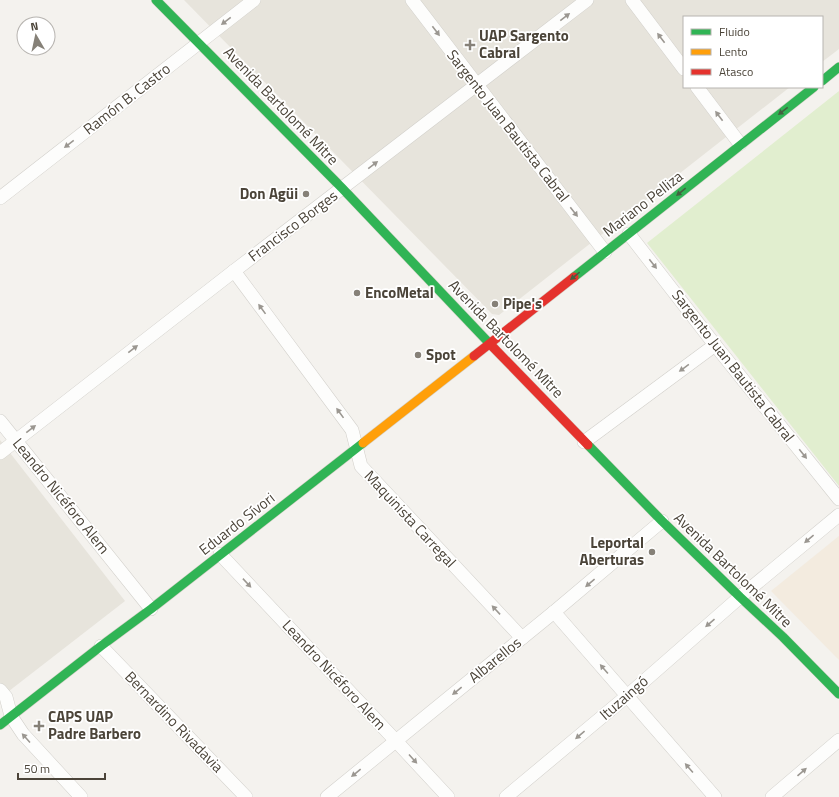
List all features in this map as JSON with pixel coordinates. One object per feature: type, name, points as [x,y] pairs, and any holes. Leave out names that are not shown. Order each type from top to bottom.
[{"type":"street","name":"Avenida Bartolomé Mitre","points":[[156,0],[342,188],[584,442],[662,521],[783,637],[839,694]]},
{"type":"street","name":"Ramón B. Castro","points":[[0,198],[254,0]]},
{"type":"street","name":"Sargento Juan Bautista Cabral","points":[[412,0],[605,252]]},
{"type":"street","name":"Francisco Borges","points":[[0,453],[587,0]]},
{"type":"street","points":[[632,0],[683,68]]},
{"type":"street","points":[[823,80],[839,68]]},
{"type":"street","points":[[698,88],[740,144]]},
{"type":"street","name":"Mariano Pelliza","points":[[490,344],[740,144],[813,88]]},
{"type":"street","name":"Sargento Juan Bautista Cabral","points":[[628,234],[839,499]]},
{"type":"street","name":"Maquinista Carregal","points":[[234,271],[352,430],[361,466],[522,638]]},
{"type":"street","name":"Eduardo Sívori","points":[[0,725],[490,344]]},
{"type":"street","points":[[584,442],[715,344]]},
{"type":"street","name":"Leandro Nicéforo Alem","points":[[0,421],[151,609]]},
{"type":"street","name":"Ituzaingó","points":[[506,797],[627,696],[740,597],[839,515]]},
{"type":"street","name":"Albarellos","points":[[327,797],[554,612],[662,521]]},
{"type":"street","name":"Leandro Nicéforo Alem","points":[[220,554],[448,797]]},
{"type":"street","points":[[554,612],[715,797]]},
{"type":"street","name":"Bernardino Rivadavia","points":[[101,646],[246,797]]},
{"type":"street","points":[[0,690],[6,697],[11,716],[23,734],[81,797]]},
{"type":"street","points":[[772,797],[839,740]]},
{"type":"shaded area","points":[[184,0],[839,0],[839,49],[823,61],[823,16],[683,16],[683,88],[789,88],[499,315],[492,314]]},
{"type":"shaded area","points":[[0,440],[125,601],[0,698]]},
{"type":"shaded area","points":[[839,536],[839,660],[771,591]]},
{"type":"green space","points":[[839,91],[839,486],[647,243]]},
{"type":"traffic: fast","points":[[156,0],[342,188],[490,344]]},
{"type":"traffic: fast","points":[[823,80],[839,67]]},
{"type":"traffic: fast","points":[[574,277],[813,88]]},
{"type":"traffic: fast","points":[[0,725],[363,443]]},
{"type":"traffic: fast","points":[[588,445],[662,521],[783,637],[839,694]]},
{"type":"traffic: slow","points":[[363,443],[474,356]]},
{"type":"traffic: jam","points":[[474,356],[574,277]]},
{"type":"traffic: jam","points":[[490,344],[588,445]]},
{"type":"place","name":"UAP Sargento Cabral","points":[[470,45]]},
{"type":"place","name":"Don Agüi","points":[[306,194]]},
{"type":"place","name":"EncoMetal","points":[[357,293]]},
{"type":"place","name":"Pipe's","points":[[495,304]]},
{"type":"place","name":"Spot","points":[[418,355]]},
{"type":"place","name":"Leportal Aberturas","points":[[652,552]]},
{"type":"place","name":"CAPS UAP Padre Barbero","points":[[39,726]]}]
